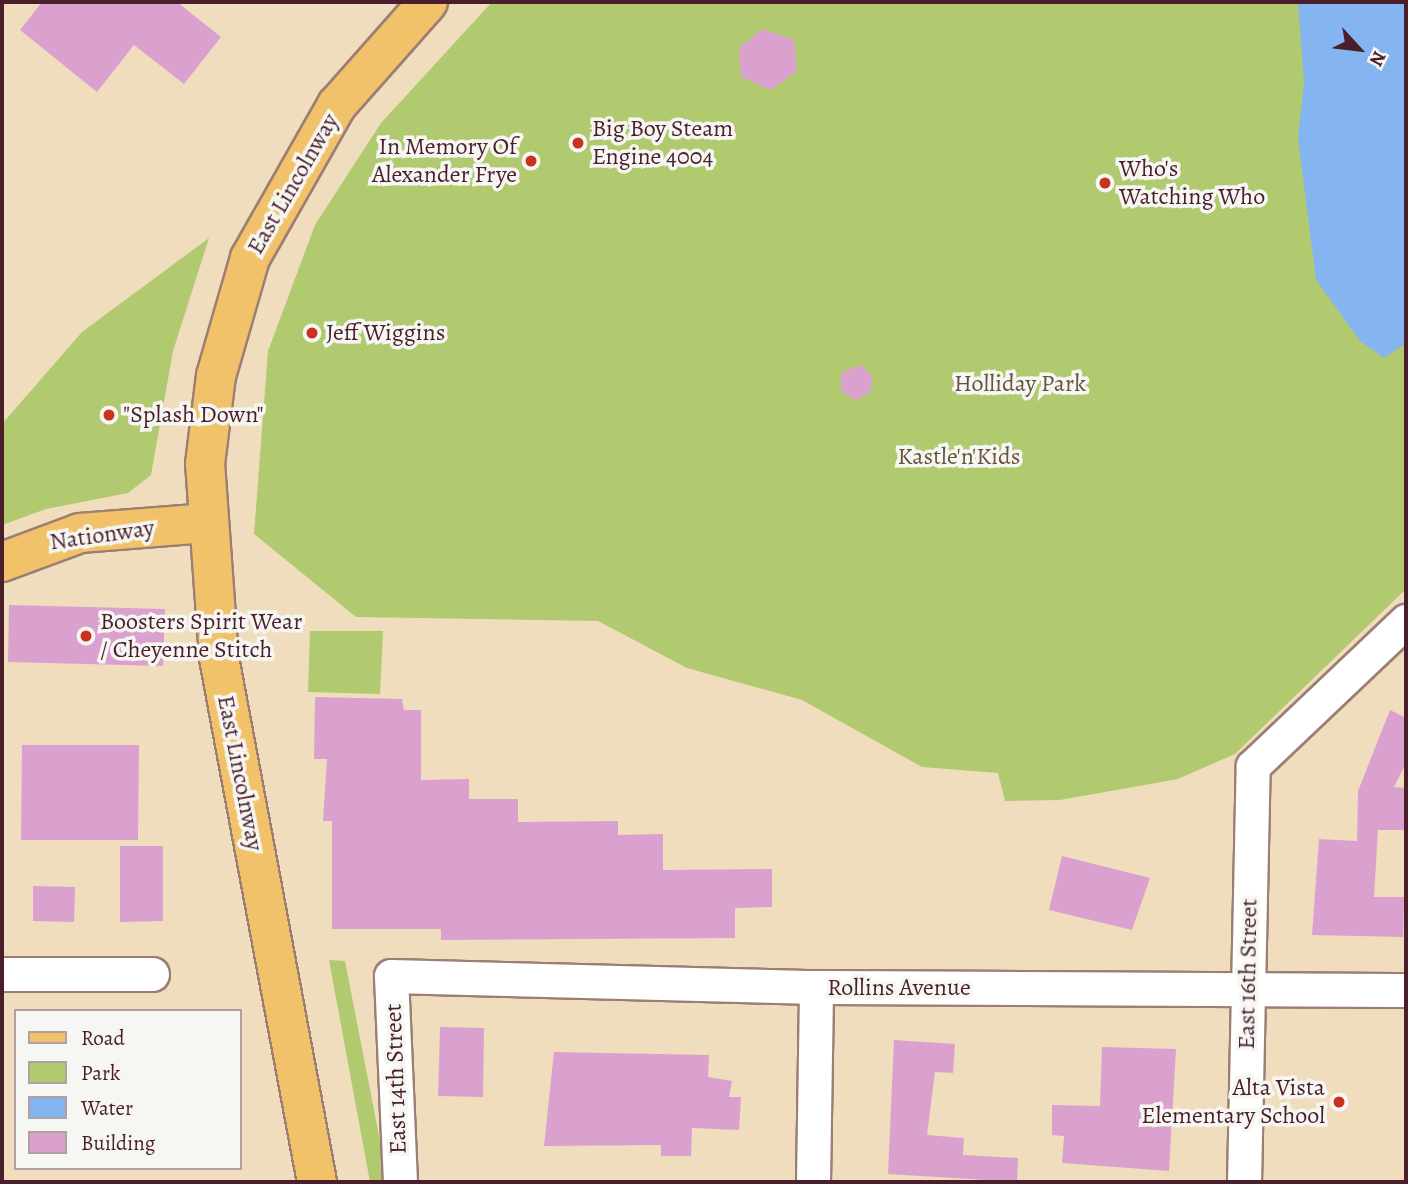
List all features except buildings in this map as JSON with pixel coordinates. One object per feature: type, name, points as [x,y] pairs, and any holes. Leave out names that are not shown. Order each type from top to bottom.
[{"type":"main road","name":"East Lincolnway","points":[[317,1182],[219,658],[206,523],[205,464],[216,376],[250,258],[337,105],[428,2]]},
{"type":"main road","name":"Nationway","points":[[2,562],[80,533],[206,523]]},
{"type":"street","name":"East 16th Street","points":[[1244,1182],[1253,766],[1406,621]]},
{"type":"street","points":[[2,974],[152,974]]},
{"type":"street","name":"Rollins Avenue","points":[[391,976],[816,988],[1406,990]]},
{"type":"street","name":"East 14th Street","points":[[391,976],[400,1182]]},
{"type":"street","points":[[813,1182],[816,988]]},
{"type":"green space","name":"Holliday Park","points":[[492,2],[1406,2],[1406,589],[1235,754],[1178,779],[1060,800],[1005,801],[998,773],[922,767],[802,700],[687,668],[598,621],[356,617],[254,534],[268,351],[315,225],[381,123]]},
{"type":"green space","points":[[209,238],[173,351],[151,475],[128,493],[46,509],[2,525],[2,424],[82,332]]},
{"type":"green space","points":[[310,631],[383,631],[380,694],[308,692]]},
{"type":"green space","points":[[329,960],[345,961],[388,1182],[370,1182]]},
{"type":"water","points":[[1298,2],[1406,2],[1406,343],[1384,358],[1360,341],[1316,280],[1298,138],[1304,82]]},
{"type":"place","name":"Big Boy Steam Engine 4004","points":[[578,143]]},
{"type":"place","name":"In Memory Of Alexander Frye","points":[[531,161]]},
{"type":"place","name":"Who's Watching Who","points":[[1105,183]]},
{"type":"place","name":"Jeff Wiggins","points":[[312,333]]},
{"type":"place","name":"\"Splash Down\"","points":[[109,415]]},
{"type":"place","name":"Boosters Spirit Wear / Cheyenne Stitch","points":[[86,636]]},
{"type":"place","name":"Alta Vista Elementary School","points":[[1339,1102]]},
{"type":"park label","name":"Kastle'n'Kids","points":[[959,457]]}]
